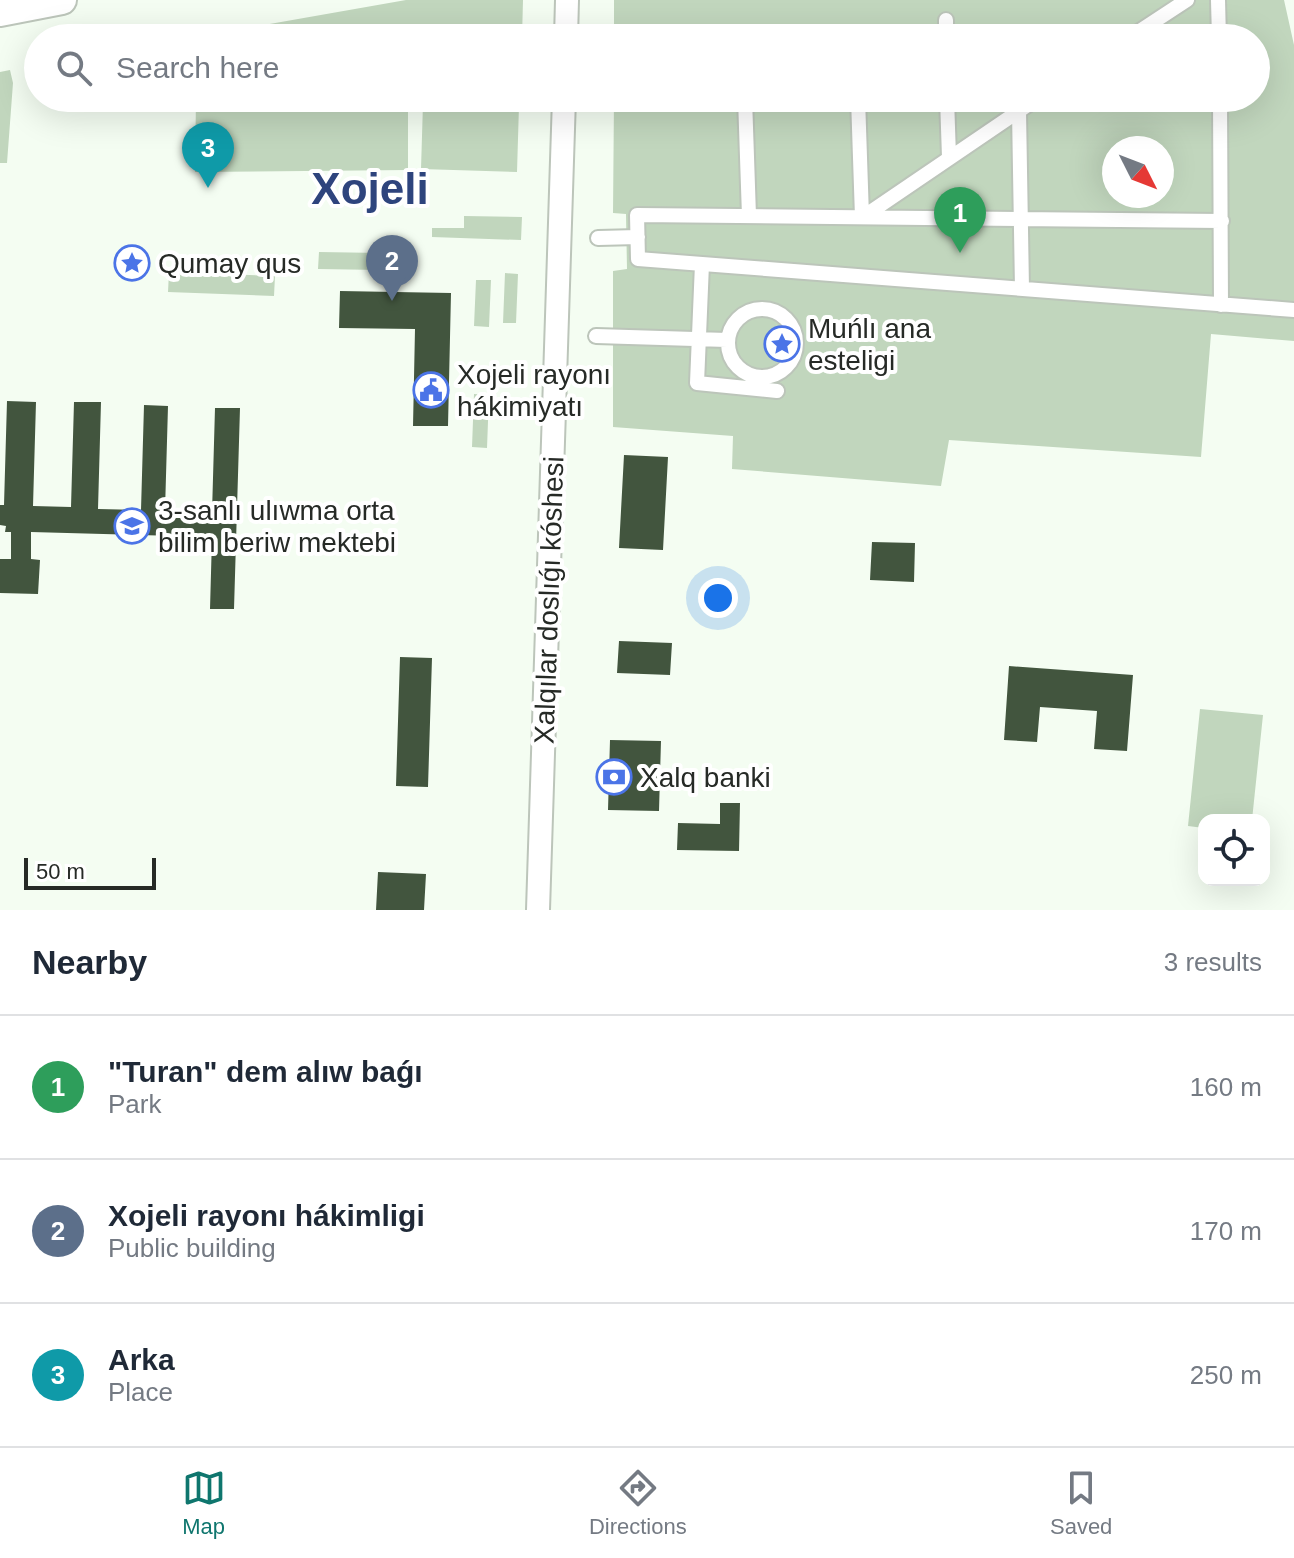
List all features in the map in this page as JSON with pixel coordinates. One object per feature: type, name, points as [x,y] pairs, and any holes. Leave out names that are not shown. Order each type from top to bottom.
[{"type":"main road","points":[[0,12],[62,0]]},
{"type":"street","points":[[566,24],[567,0]]},
{"type":"street","points":[[1150,24],[1187,0]]},
{"type":"street","points":[[1218,0],[1219,24]]},
{"type":"street","name":"Xalqılar doslıǵı kóshesi","points":[[538,910],[564,112]]},
{"type":"street","points":[[745,112],[749,216]]},
{"type":"street","points":[[858,112],[862,217]]},
{"type":"street","points":[[947,112],[949,157]]},
{"type":"street","points":[[862,217],[1017,112]]},
{"type":"street","points":[[1019,112],[1022,289]]},
{"type":"street","points":[[1220,112],[1221,305]]},
{"type":"street","points":[[1222,221],[637,215],[638,259],[1294,310]]},
{"type":"street","points":[[598,238],[638,237]]},
{"type":"street","points":[[702,264],[697,383],[760,384],[783,371],[791,362],[797,340],[787,318],[777,312],[755,309],[736,320],[727,340],[728,351],[740,370],[760,384],[777,391]]},
{"type":"street","points":[[596,336],[727,340]]},
{"type":"green space","points":[[406,0],[523,0],[522,24],[270,24]]},
{"type":"green space","points":[[614,0],[1284,0],[1294,45],[1294,341],[1211,334],[1201,457],[949,440],[941,486],[732,469],[733,436],[613,427],[613,271],[627,269],[626,214],[613,213],[614,112],[1270,112],[1270,24],[614,24]]},
{"type":"green space","points":[[10,70],[13,83],[7,163],[0,163],[0,72]]},
{"type":"green space","points":[[196,112],[408,112],[408,170],[195,172]]},
{"type":"green space","points":[[423,112],[519,112],[517,172],[421,169]]},
{"type":"green space","points":[[464,216],[522,217],[521,240],[432,237],[432,228],[464,228]]},
{"type":"green space","points":[[319,252],[381,253],[380,270],[318,269]]},
{"type":"green space","points":[[169,272],[275,276],[274,296],[168,292]]},
{"type":"green space","points":[[505,273],[518,274],[516,323],[503,323]]},
{"type":"green space","points":[[476,280],[491,280],[489,327],[474,326]]},
{"type":"green space","points":[[474,394],[489,395],[487,448],[472,447]]},
{"type":"green space","points":[[1200,709],[1263,715],[1253,814],[1198,814],[1198,827],[1188,826]]},
{"type":"building","name":"Xojeli rayonı hákimiyatı","points":[[340,291],[451,293],[448,426],[413,426],[415,329],[339,328]]},
{"type":"building","points":[[7,401],[36,402],[33,506],[71,507],[74,402],[101,402],[98,509],[141,510],[144,405],[168,406],[165,511],[212,513],[215,408],[240,408],[234,609],[210,609],[212,537],[31,532],[31,559],[40,560],[38,594],[0,593],[0,559],[11,559],[11,532],[5,532],[6,526],[0,525],[0,505],[4,505]]},
{"type":"building","points":[[624,455],[668,457],[663,550],[619,548]]},
{"type":"building","points":[[872,542],[915,543],[914,582],[870,580]]},
{"type":"building","points":[[619,641],[672,643],[670,675],[617,673]]},
{"type":"building","points":[[400,657],[432,658],[428,787],[396,786]]},
{"type":"building","points":[[1009,666],[1133,675],[1127,751],[1094,749],[1097,711],[1040,707],[1037,742],[1004,740]]},
{"type":"building","points":[[610,740],[661,741],[659,811],[608,810]]},
{"type":"building","points":[[720,803],[740,803],[739,851],[677,850],[678,823],[720,824]]},
{"type":"building","points":[[378,872],[426,874],[424,910],[376,910]]},
{"type":"place","name":"Arka","points":[[208,188]]},
{"type":"place","name":"\"Turan\" dem alıw baǵı","points":[[960,253]]},
{"type":"place","name":"Qumay qus","points":[[132,263]]},
{"type":"place","name":"Xojeli rayonı hákimligi","points":[[392,301]]},
{"type":"place","name":"Muńlı ana esteligi","points":[[782,344]]},
{"type":"place","name":"Xojeli rayonı hákimiyatı","points":[[431,390]]},
{"type":"place","name":"3-sanlı ulıwma orta bilim beriw mektebi","points":[[132,526]]},
{"type":"place","name":"Xalq banki","points":[[614,777]]},
{"type":"district","name":"Xojeli","points":[[370,188]]}]
